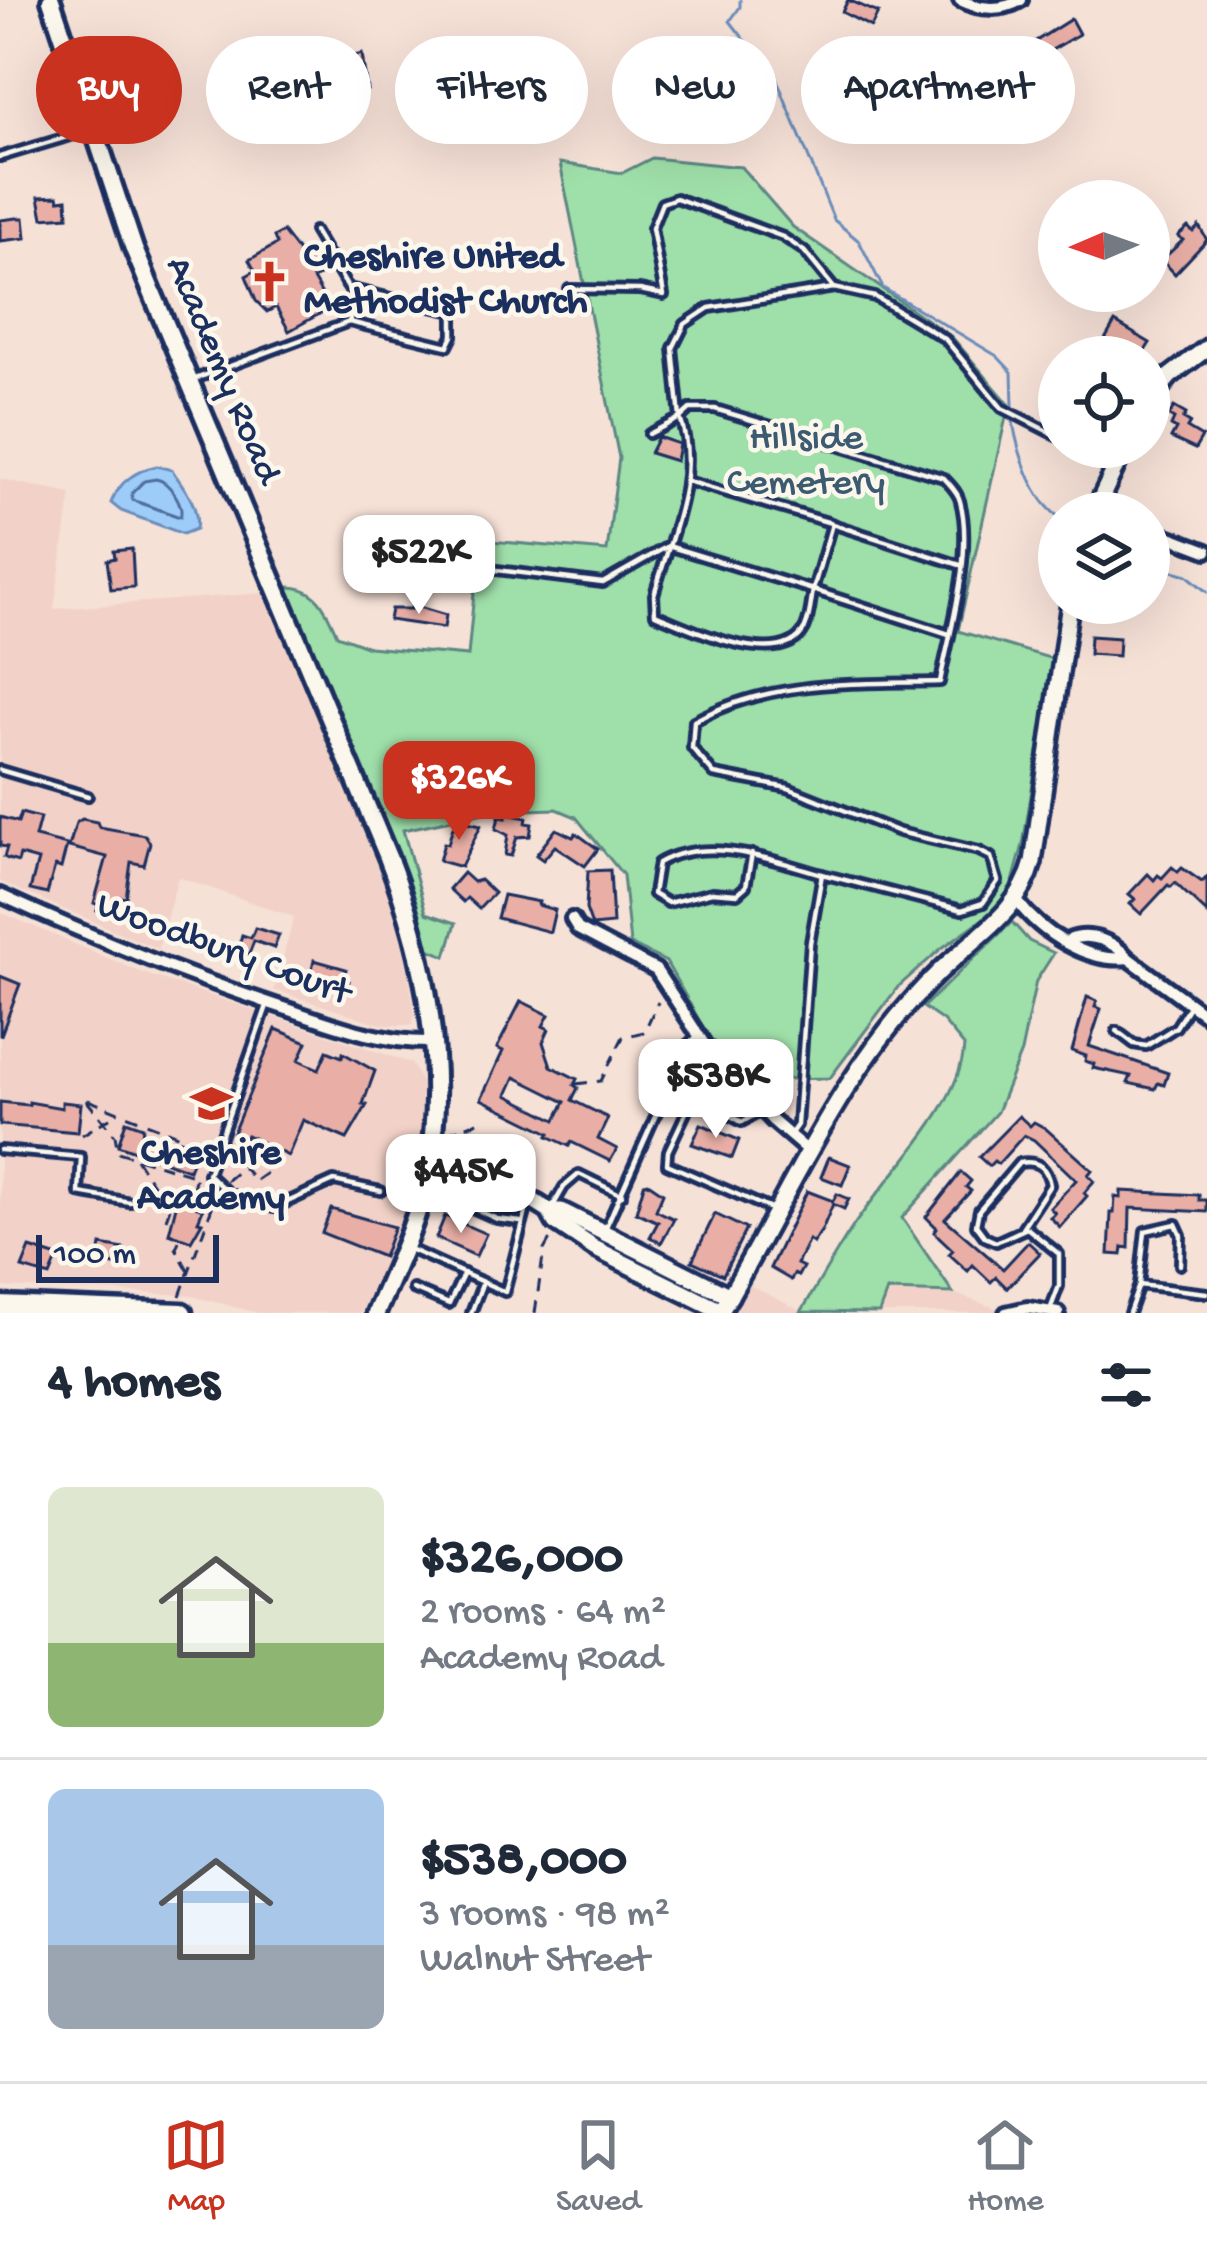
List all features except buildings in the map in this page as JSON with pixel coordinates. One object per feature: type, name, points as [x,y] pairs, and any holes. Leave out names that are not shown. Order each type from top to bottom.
[{"type":"highway","points":[[0,1306],[181,1305]]},
{"type":"main road","name":"Academy Road","points":[[51,0],[62,36]]},
{"type":"main road","name":"Academy Road","points":[[97,144],[134,248],[400,887],[413,930],[431,1042],[431,1154],[424,1191],[376,1313]]},
{"type":"street","points":[[960,0],[973,7],[1008,8],[1021,0]]},
{"type":"street","points":[[1170,376],[1207,348]]},
{"type":"street","points":[[1107,492],[1114,470]]},
{"type":"street","points":[[1170,538],[1207,551]]},
{"type":"street","points":[[431,1154],[469,1163],[531,1198],[555,1222],[724,1307],[850,1079],[903,1011],[1017,901],[1033,862],[1067,624]]},
{"type":"street","name":"Woodbury Court","points":[[0,895],[107,944],[268,1003],[363,1034],[431,1042]]},
{"type":"street","points":[[1017,901],[1046,931],[1069,940],[1077,949],[1116,960],[1129,958],[1207,1016]]},
{"type":"street","points":[[572,920],[578,929],[656,970],[698,1036],[788,1137],[808,1151]]},
{"type":"street","points":[[1006,1313],[1028,1308],[1054,1312]]},
{"type":"lane","points":[[0,157],[43,144]]},
{"type":"lane","points":[[569,289],[640,290],[664,296],[652,228],[662,203],[676,198],[782,236],[805,250],[834,288]]},
{"type":"lane","points":[[190,381],[350,322],[448,346],[453,312],[348,288],[314,231]]},
{"type":"lane","points":[[832,524],[805,628],[789,646],[770,649],[717,639],[655,614],[654,596],[687,481],[689,440],[680,418],[673,348],[685,324],[709,308],[834,288],[875,297],[945,339],[1002,407],[1038,426]]},
{"type":"lane","points":[[350,322],[356,292]]},
{"type":"lane","points":[[649,434],[690,409],[715,409],[944,478],[960,496],[965,538],[940,682],[796,685],[728,702],[694,721],[692,748],[714,773],[788,788],[899,832],[979,850],[992,857],[998,880],[983,903],[962,910],[752,854],[691,851],[658,863],[653,894],[668,903],[712,892],[737,894],[746,886],[752,854]]},
{"type":"lane","points":[[687,481],[961,566]]},
{"type":"lane","points":[[497,570],[603,583],[668,546],[949,634]]},
{"type":"lane","points":[[0,770],[88,796]]},
{"type":"lane","points":[[788,1137],[797,1125],[810,943],[822,874]]},
{"type":"lane","points":[[268,1003],[208,1174],[229,1194],[274,1208],[334,1181],[381,1191]]},
{"type":"lane","points":[[1117,1031],[1134,1044],[1146,1046],[1176,1028],[1192,1004]]},
{"type":"lane","points":[[598,1241],[687,1045],[698,1036]]},
{"type":"lane","points":[[763,1110],[742,1121],[705,1102],[690,1104],[668,1151],[667,1164],[778,1213]]},
{"type":"lane","points":[[0,1150],[80,1157],[79,1193],[130,1202]]},
{"type":"lane","points":[[1019,1163],[1039,1164],[1048,1173],[1050,1185],[1022,1228],[996,1242],[976,1225],[979,1210],[1019,1163]]},
{"type":"lane","points":[[549,1211],[564,1187],[580,1174],[622,1196]]},
{"type":"lane","points":[[448,1197],[497,1219],[521,1222]]},
{"type":"lane","points":[[404,1246],[506,1292],[531,1198]]},
{"type":"lane","points":[[1130,1313],[1139,1286],[1143,1234],[1150,1227],[1176,1224],[1181,1235],[1180,1265]]},
{"type":"lane","points":[[1022,1228],[1045,1239],[1058,1254],[1061,1272],[1054,1312]]},
{"type":"lane","points":[[412,1289],[449,1304],[464,1273]]},
{"type":"lane","points":[[471,1313],[483,1282]]},
{"type":"lane","points":[[1139,1286],[1207,1293]]},
{"type":"path","points":[[576,1084],[601,1081],[623,1037],[644,1033],[658,1002]]},
{"type":"path","points":[[200,1144],[86,1100],[115,1136],[118,1152],[208,1183],[200,1205]]},
{"type":"path","points":[[82,1135],[118,1112]]},
{"type":"path","points":[[446,1134],[454,1127],[481,1121]]},
{"type":"path","points":[[238,1142],[235,1151],[255,1180],[274,1168],[279,1158]]},
{"type":"path","points":[[135,1157],[169,1209]]},
{"type":"path","points":[[224,1183],[243,1167]]},
{"type":"path","points":[[193,1188],[196,1177]]},
{"type":"path","points":[[166,1219],[176,1191],[193,1188],[203,1196]]},
{"type":"path","points":[[181,1305],[218,1190],[203,1196]]},
{"type":"path","points":[[535,1313],[544,1250],[554,1232]]},
{"type":"path","points":[[179,1240],[176,1248],[189,1271]]},
{"type":"shaded area","points":[[0,479],[71,494],[54,609],[264,593],[388,890],[406,960],[415,1014],[412,1025],[383,1025],[274,990],[294,917],[178,877],[158,949],[0,882]]},
{"type":"shaded area","name":"Cheshire Academy","points":[[0,912],[141,972],[411,1063],[422,1083],[420,1153],[394,1243],[361,1313],[257,1313],[188,1295],[0,1287]]},
{"type":"shaded area","points":[[750,1285],[801,1311],[840,1313],[732,1313]]},
{"type":"shaded area","points":[[886,1291],[953,1293],[1009,1313],[879,1313]]},
{"type":"green space","name":"Hillside Cemetery","points":[[652,158],[741,167],[793,227],[952,337],[1009,404],[958,631],[1053,659],[1023,845],[1013,882],[997,909],[898,987],[830,1078],[741,1080],[716,1050],[666,962],[630,944],[623,875],[576,817],[557,809],[493,811],[403,830],[426,913],[456,923],[446,956],[428,949],[390,835],[286,587],[313,595],[337,635],[369,647],[468,656],[479,540],[607,551],[619,458],[560,163],[622,173]]},
{"type":"green space","points":[[1012,922],[1029,941],[1054,953],[1036,981],[1021,1052],[997,1112],[902,1218],[953,1293],[887,1291],[879,1313],[801,1312],[854,1225],[937,1116],[960,1069],[964,1046],[943,1021],[923,1007]]},
{"type":"water","points":[[157,466],[172,470],[186,491],[196,513],[196,529],[183,534],[111,503],[129,478]]},
{"type":"waterway","points":[[740,0],[730,21],[771,65],[834,220],[859,241],[883,288],[997,356],[1012,372],[1013,406]]},
{"type":"waterway","points":[[1013,422],[1038,492]]},
{"type":"waterway","points":[[1170,570],[1187,575],[1207,592]]},
{"type":"place","name":"Cheshire United Methodist Church","points":[[270,281]]},
{"type":"place","name":"Cheshire Academy","points":[[211,1103]]}]
